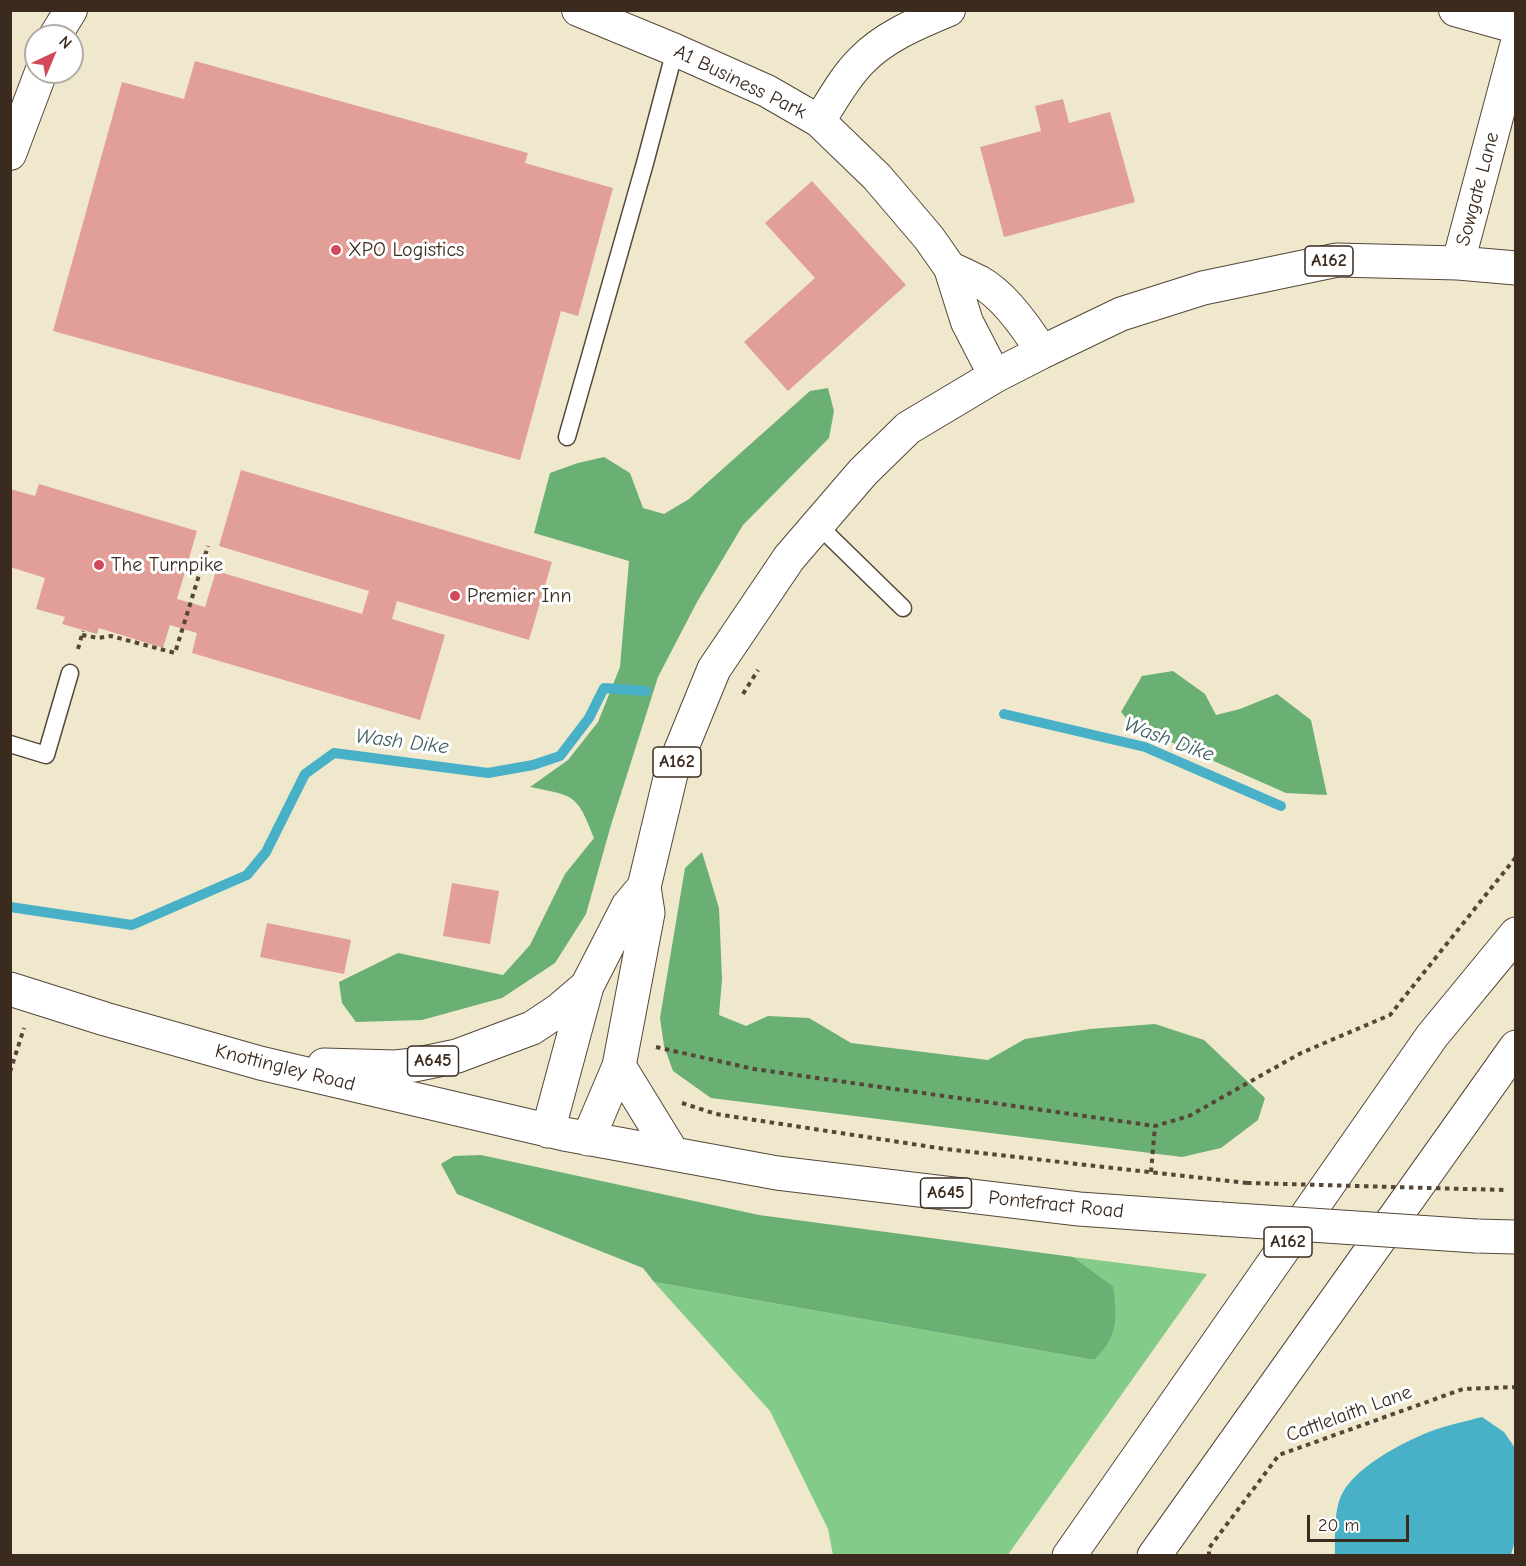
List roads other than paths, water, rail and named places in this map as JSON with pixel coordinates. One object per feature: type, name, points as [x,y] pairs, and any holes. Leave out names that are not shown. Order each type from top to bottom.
[{"type":"highway","name":"A162","points":[[567,1135],[619,1066],[648,913],[644,887],[671,774],[714,669],[789,558],[863,472],[908,428],[1042,351],[1121,314],[1203,288],[1337,260],[1458,262],[1515,268]]},
{"type":"highway","name":"A162","points":[[567,1135],[587,986],[628,906],[644,887]]},
{"type":"highway","name":"A162","points":[[1069,1556],[1432,1036],[1515,934]]},
{"type":"highway","name":"A645","points":[[260,1063],[395,1066],[414,1065],[458,1056],[532,1028],[559,1010],[587,986]]},
{"type":"highway","name":"Knottingley Road","points":[[22,992],[260,1063],[567,1135]]},
{"type":"highway","points":[[1154,1556],[1515,1047]]},
{"type":"highway","points":[[619,1066],[673,1154]]},
{"type":"highway","name":"Pontefract Road","points":[[567,1135],[777,1173],[1067,1208],[1515,1237]]},
{"type":"street","points":[[62,24],[71,10]]},
{"type":"street","name":"A1 Business Park","points":[[578,10],[766,91],[819,122],[877,177],[929,238],[950,268],[967,322],[995,376]]},
{"type":"street","points":[[819,122],[861,61],[886,39],[948,10]]},
{"type":"street","points":[[1455,10],[1515,27]]},
{"type":"street","name":"Sowgate Lane","points":[[1458,262],[1515,45]]},
{"type":"street","points":[[12,144],[36,84]]},
{"type":"street","name":"A1 Business Park","points":[[950,268],[982,283],[1026,326],[1042,351]]},
{"type":"lane","points":[[567,437],[675,50]]},
{"type":"lane","points":[[818,525],[903,608]]},
{"type":"lane","points":[[10,744],[46,755],[70,673]]},
{"type":"water","points":[[1482,1417],[1504,1432],[1515,1448],[1516,1537],[1511,1555],[1335,1555],[1337,1509],[1341,1496],[1355,1476],[1389,1451],[1413,1439],[1438,1429]]},
{"type":"waterway","name":"Wash Dike","points":[[10,907],[132,925],[247,875],[266,852],[305,774],[334,753],[488,773],[533,765],[560,756],[589,718],[604,688],[646,691]]},
{"type":"waterway","name":"Wash Dike","points":[[1004,714],[1145,747],[1281,806]]},
{"type":"place","name":"XPO Logistics","points":[[336,250]]},
{"type":"place","name":"The Turnpike","points":[[99,565]]},
{"type":"place","name":"Premier Inn","points":[[455,596]]}]
